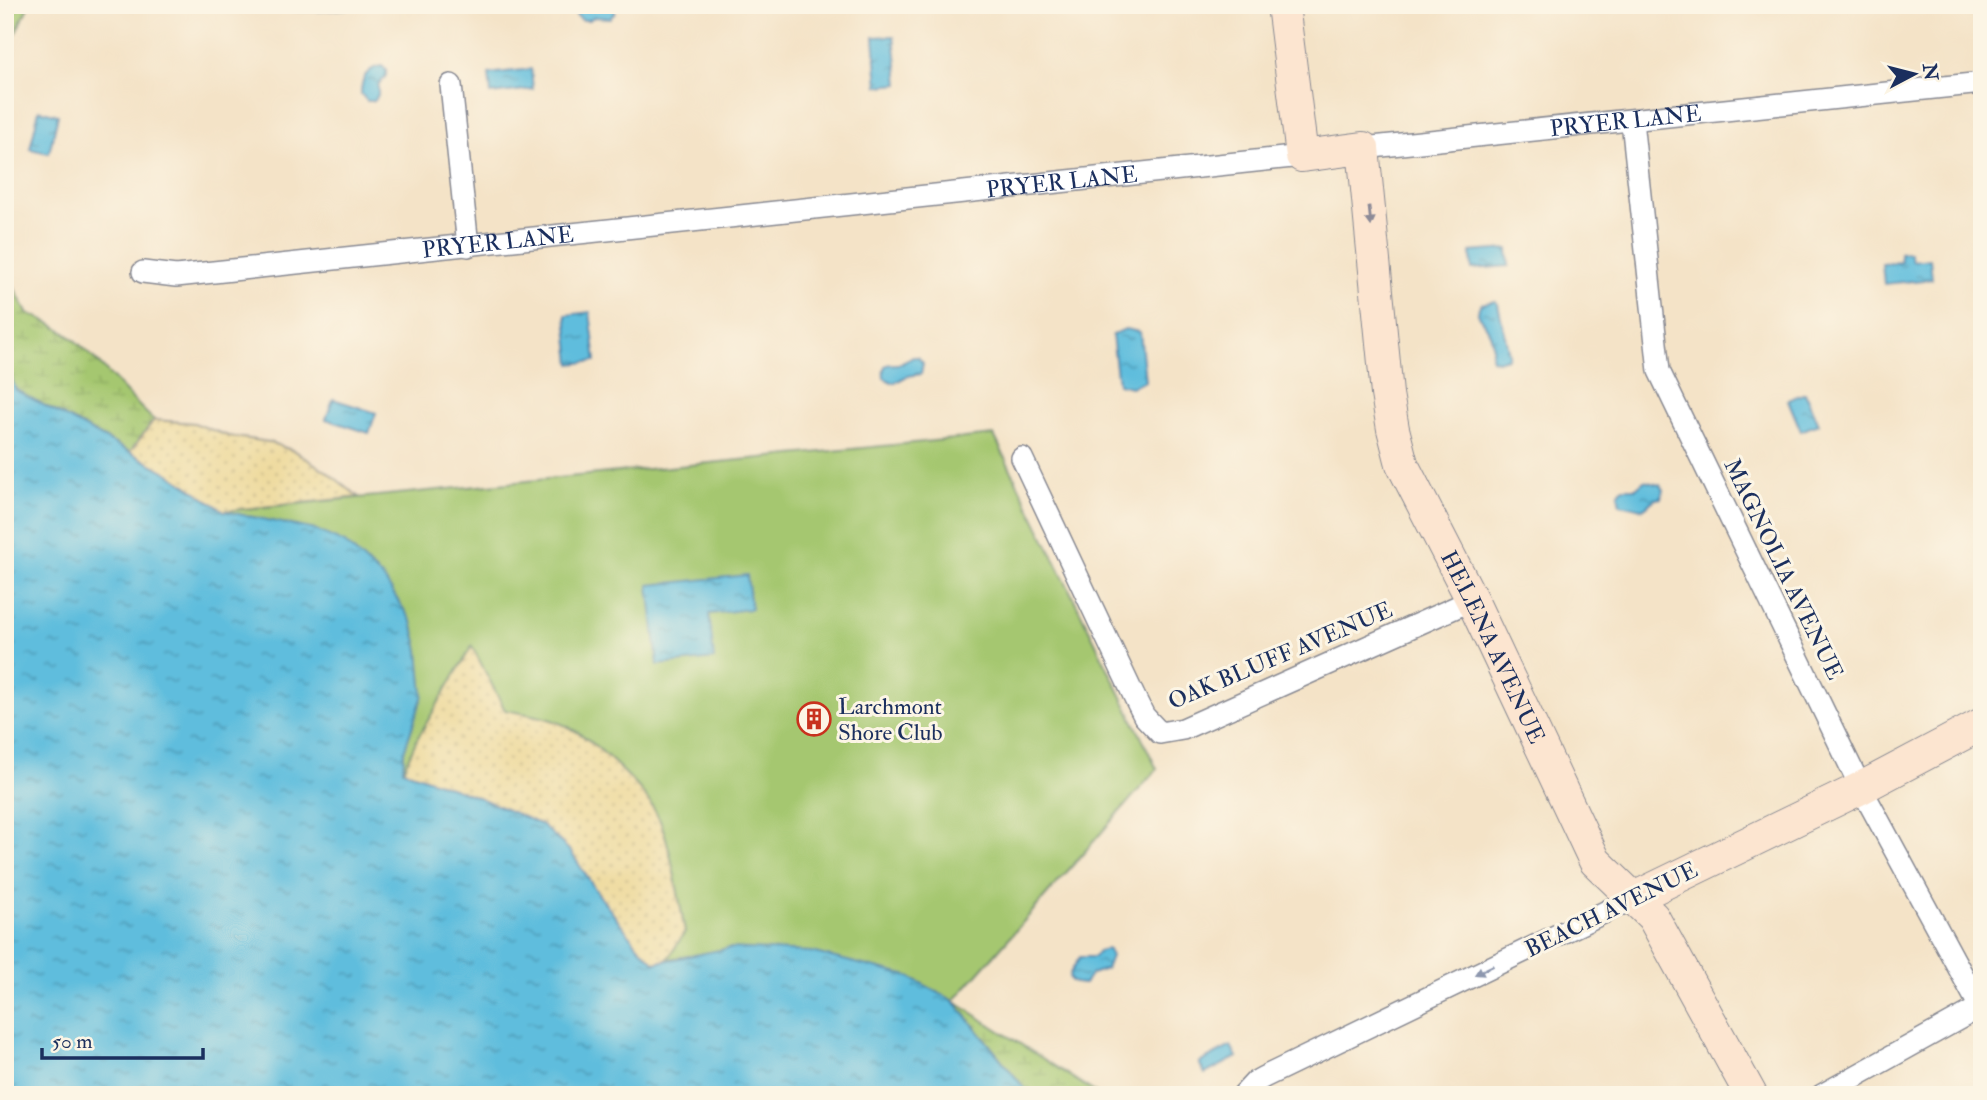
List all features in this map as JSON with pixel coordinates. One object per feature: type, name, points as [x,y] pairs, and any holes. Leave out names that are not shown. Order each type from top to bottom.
[{"type":"street","points":[[1283,5],[1302,156]]},
{"type":"street","name":"PRYER LANE","points":[[144,272],[176,276],[468,246],[1982,83]]},
{"type":"street","points":[[451,85],[468,246]]},
{"type":"street","name":"MAGNOLIA AVENUE","points":[[1632,121],[1659,371],[1861,788],[1981,1008]]},
{"type":"street","name":"HELENA AVENUE","points":[[1363,148],[1387,394],[1402,464],[1472,600],[1595,861],[1653,917],[1751,1095]]},
{"type":"street","name":"OAK BLUFF AVENUE","points":[[1022,458],[1144,716],[1160,733],[1183,729],[1472,600]]},
{"type":"street","name":"BEACH AVENUE","points":[[1242,1095],[1264,1077],[1861,788],[1982,723]]},
{"type":"street","points":[[1822,1095],[1981,1008]]},
{"type":"green space","points":[[5,5],[29,5],[5,56]]},
{"type":"green space","points":[[5,270],[27,313],[47,321],[80,345],[154,420],[130,452],[16,390],[5,363]]},
{"type":"green space","points":[[994,435],[1157,769],[954,1001],[908,976],[688,956],[668,959],[685,932],[671,856],[654,809],[624,772],[590,741],[572,729],[548,719],[505,710],[472,646],[417,739],[403,770],[224,511]]},
{"type":"green space","points":[[954,1001],[1099,1095],[1030,1095]]},
{"type":"sand","points":[[154,420],[194,423],[228,436],[269,442],[294,451],[326,471],[359,497],[224,511],[168,473],[130,452]]},
{"type":"sand","points":[[472,645],[505,710],[548,719],[581,734],[624,772],[654,809],[668,843],[685,932],[668,959],[655,963],[638,946],[601,898],[570,851],[542,825],[480,798],[403,770],[416,739]]},
{"type":"water","points":[[250,5],[364,5],[307,11]]},
{"type":"water","points":[[578,5],[615,5],[615,13],[610,18],[594,17],[582,20],[576,15]]},
{"type":"water","points":[[894,36],[899,84],[878,86],[874,37]]},
{"type":"water","points":[[382,66],[386,75],[378,85],[378,95],[374,101],[367,101],[361,94],[364,79],[372,69]]},
{"type":"water","points":[[531,69],[533,89],[491,94],[489,74]]},
{"type":"water","points":[[39,110],[58,115],[49,153],[30,149]]},
{"type":"water","points":[[1508,249],[1509,266],[1472,269],[1471,252]]},
{"type":"water","points":[[1910,252],[1912,261],[1930,259],[1932,279],[1884,284],[1882,264],[1901,262],[1900,253]]},
{"type":"water","points":[[1495,301],[1498,304],[1509,354],[1507,358],[1497,361],[1492,359],[1490,334],[1478,314],[1481,304]]},
{"type":"water","points":[[590,312],[596,361],[571,364],[566,315]]},
{"type":"water","points":[[1125,329],[1140,332],[1145,381],[1131,387],[1118,384],[1112,335]]},
{"type":"water","points":[[918,357],[923,363],[921,374],[907,376],[894,383],[884,378],[884,368],[888,364],[902,363]]},
{"type":"water","points":[[5,363],[16,390],[168,473],[224,511],[316,530],[345,543],[384,579],[412,622],[419,650],[423,695],[404,752],[403,770],[480,798],[542,825],[570,851],[601,898],[638,946],[655,963],[729,948],[811,952],[908,976],[954,1001],[1030,1095],[5,1095]]},
{"type":"water","points":[[1805,393],[1818,424],[1801,431],[1788,400]]},
{"type":"water","points":[[333,399],[376,413],[369,433],[326,419]]},
{"type":"water","points":[[1644,481],[1660,485],[1663,490],[1661,498],[1642,509],[1620,504],[1618,494],[1623,488],[1636,488]]},
{"type":"water","points":[[747,575],[751,609],[709,614],[714,659],[658,665],[649,585]]},
{"type":"water","points":[[1106,949],[1111,956],[1106,969],[1091,974],[1084,984],[1071,981],[1070,973],[1080,957],[1094,957],[1099,951]]},
{"type":"water","points":[[1231,1046],[1237,1057],[1205,1074],[1199,1063]]},
{"type":"place","name":"Larchmont Shore Club","points":[[814,719]]}]
